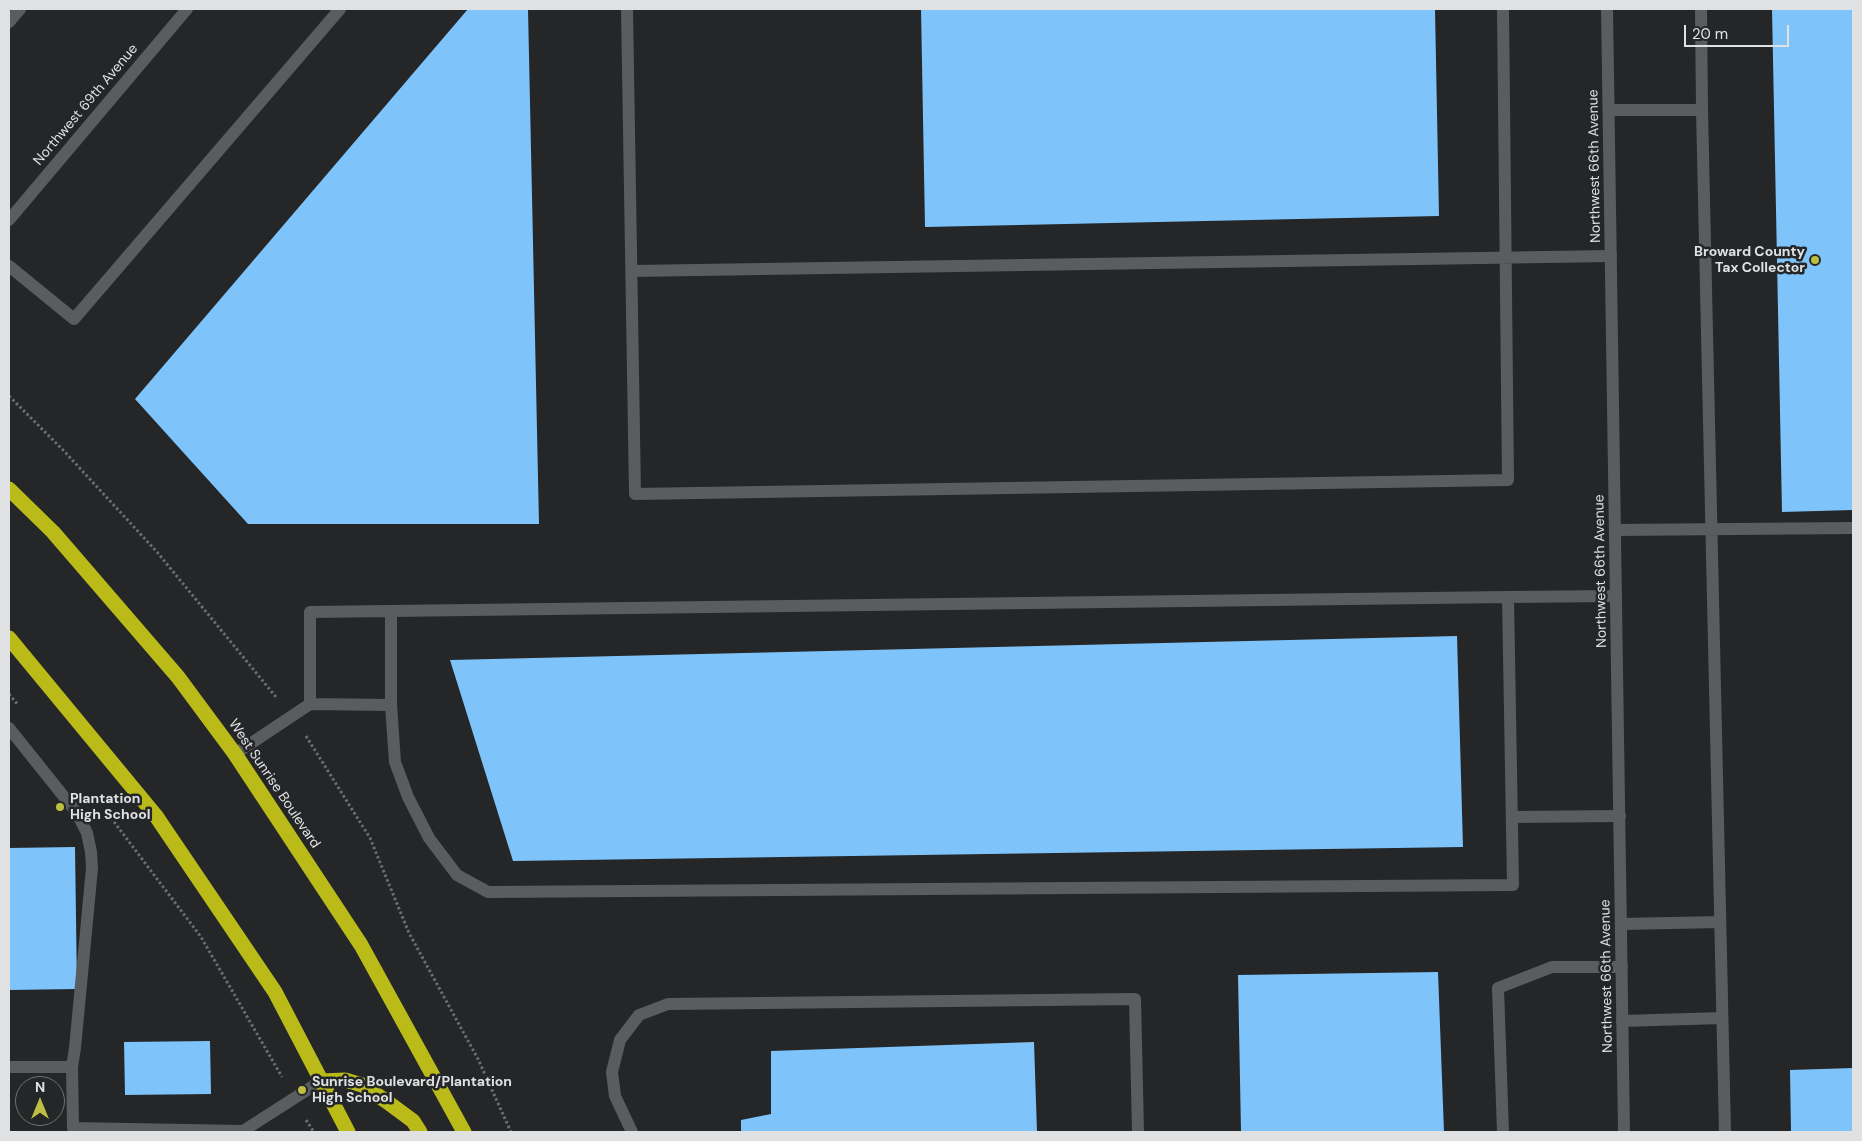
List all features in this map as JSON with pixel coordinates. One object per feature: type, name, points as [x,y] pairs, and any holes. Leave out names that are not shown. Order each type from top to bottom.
[{"type":"highway","name":"West Sunrise Boulevard","points":[[9,489],[53,532],[178,677],[235,754],[361,945],[464,1132]]},
{"type":"highway","points":[[9,638],[156,816],[275,992],[348,1132]]},
{"type":"highway","points":[[321,1081],[345,1080],[362,1086],[386,1100],[413,1121],[420,1132]]},
{"type":"street","points":[[9,22],[20,9]]},
{"type":"street","name":"Northwest 69th Avenue","points":[[9,220],[186,9]]},
{"type":"street","points":[[9,266],[74,319],[340,9]]},
{"type":"street","points":[[627,9],[635,494],[1508,480],[1503,9]]},
{"type":"street","name":"Northwest 66th Avenue","points":[[1607,9],[1624,1132]]},
{"type":"street","points":[[1701,9],[1725,1132]]},
{"type":"street","points":[[1609,110],[1702,110]]},
{"type":"street","points":[[632,271],[1611,256]]},
{"type":"street","points":[[1615,530],[1853,528]]},
{"type":"street","points":[[310,704],[310,612],[1616,596]]},
{"type":"street","points":[[391,611],[391,705],[395,762],[408,796],[429,838],[457,875],[488,892],[1513,884],[1508,597]]},
{"type":"street","points":[[235,754],[310,704],[391,705]]},
{"type":"street","points":[[9,728],[77,813],[87,833],[91,852],[92,868],[76,1048],[72,1067],[73,1130],[243,1131],[321,1081]]},
{"type":"street","points":[[1512,817],[1620,816]]},
{"type":"street","points":[[1621,924],[1720,922]]},
{"type":"street","points":[[1503,1132],[1498,988],[1552,967],[1622,967]]},
{"type":"street","points":[[632,1132],[615,1096],[612,1072],[620,1040],[639,1015],[668,1004],[1135,999],[1138,1132]]},
{"type":"street","points":[[1622,1021],[1722,1018]]},
{"type":"street","points":[[9,1066],[72,1067]]},
{"type":"path","points":[[9,694],[19,706]]},
{"type":"path","points":[[102,806],[201,937],[314,1132]]},
{"type":"building","points":[[468,9],[528,9],[539,524],[248,524],[135,399]]},
{"type":"building","points":[[921,9],[1435,9],[1439,216],[925,227]]},
{"type":"building","name":"Broward County Tax Collector","points":[[1772,9],[1853,9],[1853,510],[1782,512]]},
{"type":"building","points":[[1457,636],[1463,847],[513,861],[450,660]]},
{"type":"building","points":[[75,847],[77,989],[9,990],[9,848]]},
{"type":"building","points":[[1438,972],[1444,1132],[1241,1132],[1238,975]]},
{"type":"building","points":[[210,1041],[211,1094],[125,1095],[124,1042]]},
{"type":"building","points":[[1034,1042],[1037,1132],[741,1132],[741,1120],[771,1114],[771,1051]]},
{"type":"building","points":[[1853,1068],[1853,1132],[1791,1132],[1790,1070]]},
{"type":"place","name":"Broward County Tax Collector","points":[[1815,260]]},
{"type":"place","name":"Plantation High School","points":[[60,807]]},
{"type":"place","name":"Sunrise Boulevard/Plantation High School","points":[[302,1090]]}]
